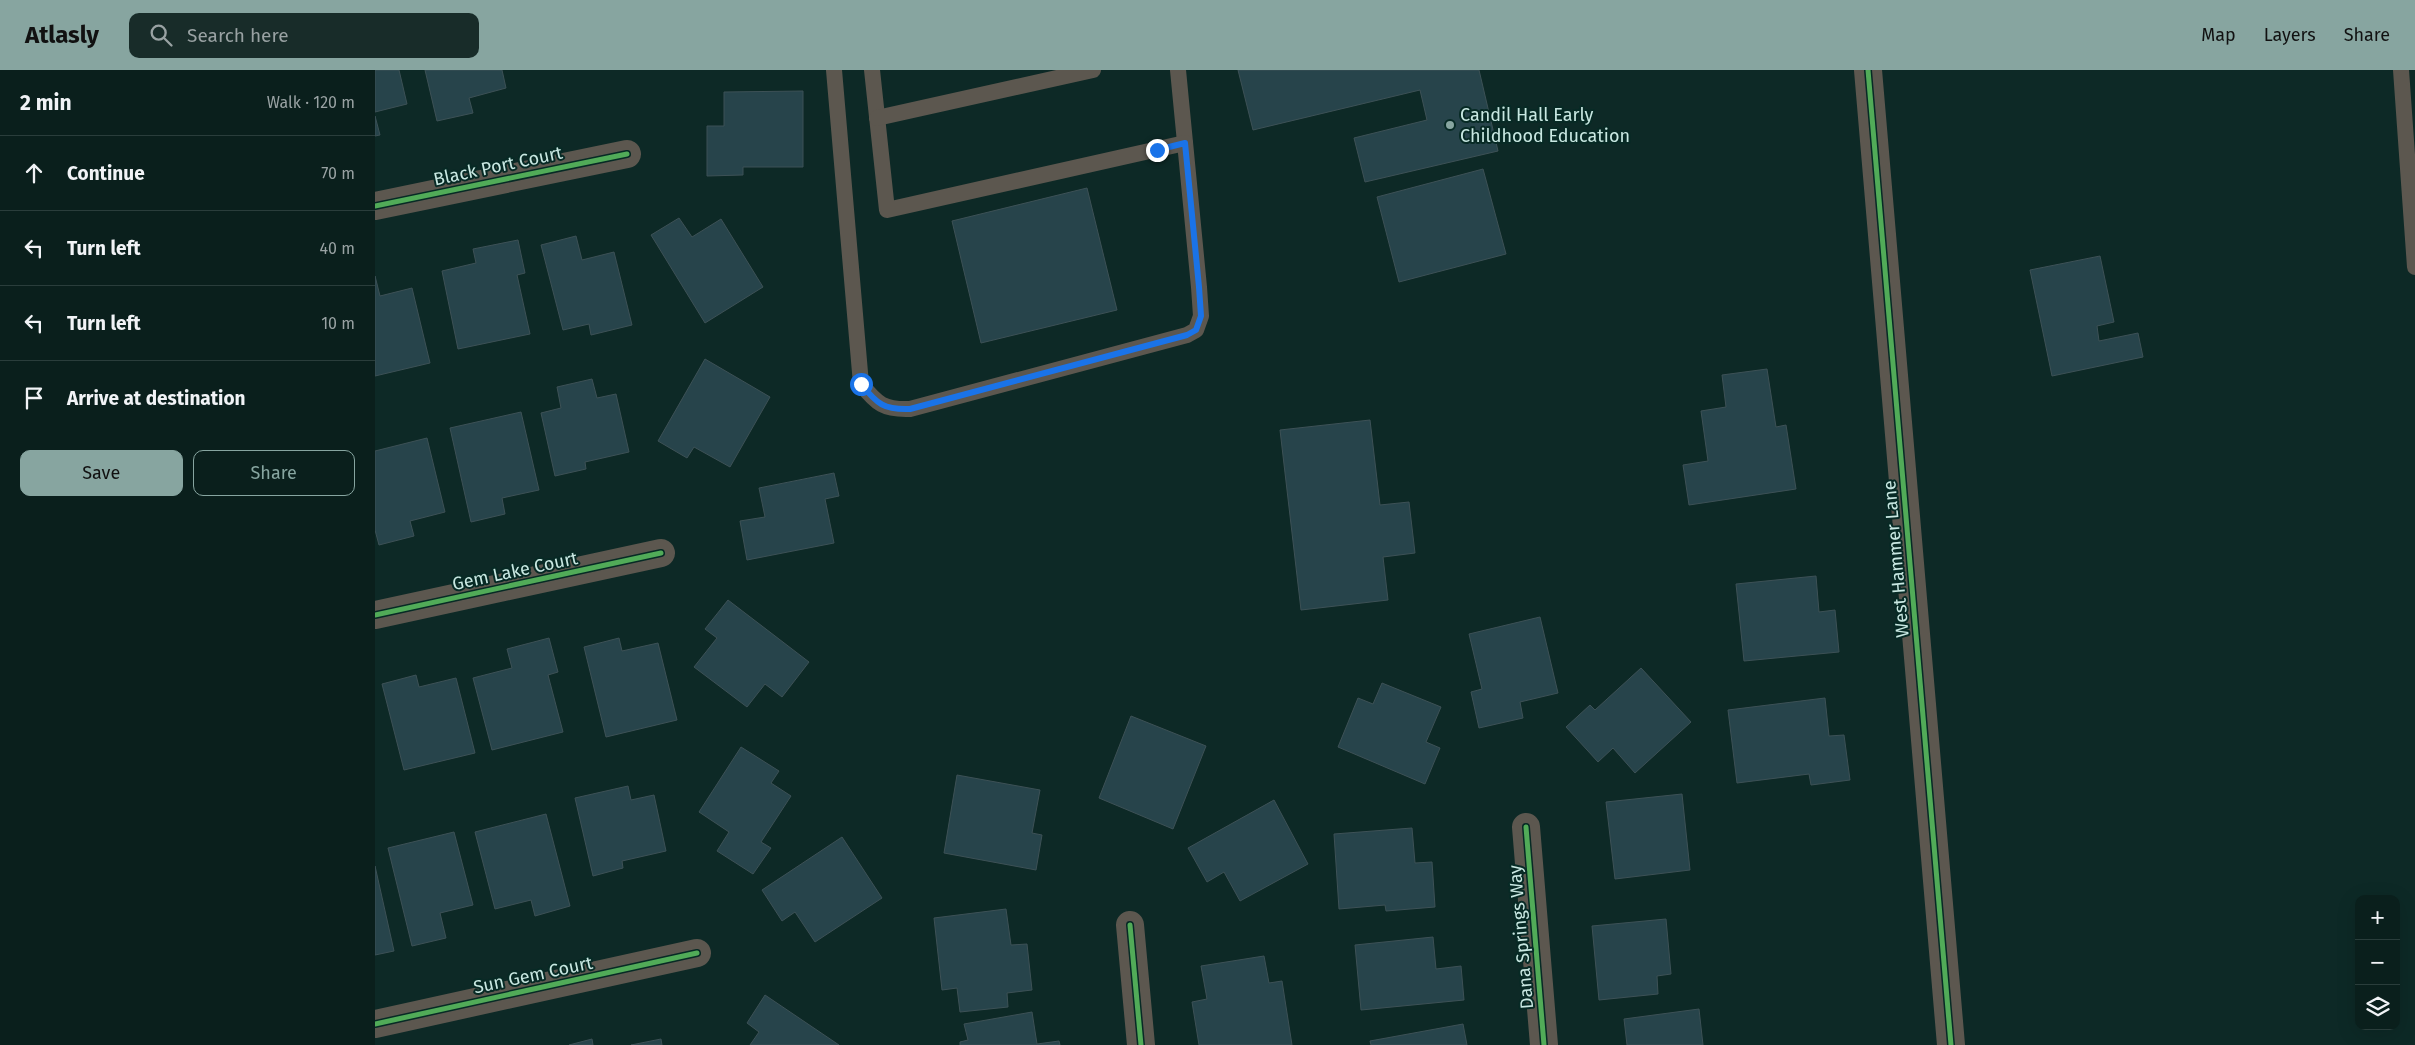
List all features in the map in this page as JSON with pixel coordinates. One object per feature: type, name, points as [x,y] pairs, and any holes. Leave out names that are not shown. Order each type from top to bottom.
[{"type":"street","name":"West Hammer Lane","points":[[1868,70],[1951,1045]]},
{"type":"street","name":"Black Port Court","points":[[375,206],[627,154]]},
{"type":"street","name":"Gem Lake Court","points":[[375,615],[661,554]]},
{"type":"street","name":"Dana Springs Way","points":[[1526,827],[1544,1045]]},
{"type":"street","points":[[1130,925],[1141,1045]]},
{"type":"street","name":"Sun Gem Court","points":[[375,1024],[697,953]]},
{"type":"lane","points":[[834,70],[861,384],[873,400],[891,410],[920,407],[1187,335],[1196,330],[1201,316],[1199,287],[1178,70]]},
{"type":"lane","points":[[873,70],[887,210],[1185,143]]},
{"type":"lane","points":[[877,118],[1093,70]]},
{"type":"lane","points":[[2401,70],[2415,267]]},
{"type":"building","points":[[375,70],[399,70],[407,104],[375,112]]},
{"type":"building","points":[[425,70],[502,70],[506,88],[469,98],[473,113],[437,121]]},
{"type":"building","name":"Candil Hall Early Childhood Education","points":[[1238,70],[1479,70],[1498,151],[1365,182],[1354,138],[1427,120],[1420,90],[1253,130]]},
{"type":"building","points":[[803,91],[803,167],[743,167],[743,175],[707,176],[707,126],[724,126],[724,92]]},
{"type":"building","points":[[375,116],[380,135],[375,136]]},
{"type":"building","points":[[1483,169],[1506,254],[1399,282],[1377,197]]},
{"type":"building","points":[[1087,188],[1117,310],[981,343],[952,221]]},
{"type":"building","points":[[679,218],[692,237],[721,219],[763,287],[705,323],[651,235]]},
{"type":"building","points":[[576,236],[582,260],[614,252],[632,325],[591,335],[589,324],[563,330],[541,245]]},
{"type":"building","points":[[518,240],[525,273],[517,275],[530,334],[458,349],[442,271],[476,263],[473,249]]},
{"type":"building","points":[[2100,256],[2114,322],[2097,326],[2099,341],[2138,333],[2143,357],[2052,376],[2030,270]]},
{"type":"building","points":[[375,276],[380,296],[412,288],[430,363],[375,376]]},
{"type":"building","points":[[705,359],[770,397],[730,467],[694,447],[687,458],[658,441]]},
{"type":"building","points":[[1767,369],[1776,427],[1786,425],[1796,489],[1689,505],[1683,465],[1708,461],[1701,411],[1726,407],[1722,375]]},
{"type":"building","points":[[592,379],[597,398],[616,394],[629,452],[585,462],[586,469],[555,476],[541,413],[561,408],[557,387]]},
{"type":"building","points":[[521,412],[539,490],[502,498],[505,514],[471,522],[450,428]]},
{"type":"building","points":[[1370,420],[1380,505],[1409,502],[1415,553],[1383,557],[1388,600],[1301,610],[1280,430]]},
{"type":"building","points":[[427,438],[445,512],[410,521],[414,536],[379,545],[375,530],[375,451]]},
{"type":"building","points":[[834,473],[839,496],[825,499],[834,543],[747,560],[740,521],[765,517],[759,488]]},
{"type":"building","points":[[1816,576],[1819,612],[1835,610],[1839,652],[1744,661],[1736,584]]},
{"type":"building","points":[[728,600],[809,662],[782,697],[765,684],[747,707],[694,667],[717,638],[705,629]]},
{"type":"building","points":[[1540,617],[1558,693],[1520,702],[1523,718],[1479,728],[1471,692],[1482,689],[1469,634]]},
{"type":"building","points":[[549,638],[558,672],[548,675],[563,732],[492,750],[473,678],[512,668],[507,649]]},
{"type":"building","points":[[619,638],[622,651],[658,643],[677,720],[606,737],[584,647]]},
{"type":"building","points":[[1641,668],[1691,722],[1635,773],[1613,748],[1598,762],[1566,727],[1590,705],[1595,710]]},
{"type":"building","points":[[416,675],[419,687],[456,678],[475,753],[404,770],[382,684]]},
{"type":"building","points":[[1382,683],[1441,707],[1426,742],[1440,748],[1425,784],[1338,747],[1358,698],[1373,704]]},
{"type":"building","points":[[1825,698],[1829,736],[1844,735],[1850,780],[1811,785],[1809,774],[1737,783],[1728,710]]},
{"type":"building","points":[[1131,716],[1206,746],[1173,829],[1099,798]]},
{"type":"building","points":[[741,747],[779,771],[771,783],[791,796],[761,842],[771,848],[753,874],[717,851],[729,832],[699,812]]},
{"type":"building","points":[[957,775],[1040,790],[1032,833],[1042,835],[1036,870],[944,853]]},
{"type":"building","points":[[628,786],[631,800],[654,795],[666,851],[622,861],[623,868],[593,876],[575,798]]},
{"type":"building","points":[[1682,794],[1690,870],[1615,879],[1606,802]]},
{"type":"building","points":[[1274,800],[1308,864],[1240,901],[1224,872],[1207,882],[1188,848]]},
{"type":"building","points":[[546,814],[570,906],[535,916],[531,900],[495,909],[475,832]]},
{"type":"building","points":[[1412,828],[1415,863],[1432,862],[1435,907],[1386,911],[1385,905],[1339,909],[1334,834]]},
{"type":"building","points":[[454,832],[473,905],[440,913],[446,938],[412,946],[388,848]]},
{"type":"building","points":[[842,837],[882,898],[815,942],[795,912],[782,921],[762,890]]},
{"type":"building","points":[[375,866],[394,951],[375,955]]},
{"type":"building","points":[[1006,909],[1011,945],[1027,944],[1032,990],[1007,993],[1008,1007],[960,1012],[957,988],[942,990],[934,918]]},
{"type":"building","points":[[1666,919],[1671,974],[1657,976],[1658,994],[1599,1000],[1592,926]]},
{"type":"building","points":[[1433,937],[1436,969],[1461,966],[1464,1000],[1361,1010],[1355,945]]},
{"type":"building","points":[[1264,956],[1269,983],[1282,981],[1292,1045],[1199,1045],[1192,1002],[1207,999],[1201,966]]},
{"type":"building","points":[[765,995],[839,1045],[750,1045],[759,1032],[747,1023]]},
{"type":"building","points":[[1699,1009],[1703,1045],[1627,1045],[1624,1019]]},
{"type":"building","points":[[1032,1012],[1037,1044],[1059,1041],[1060,1045],[960,1045],[960,1042],[968,1040],[964,1024]]},
{"type":"building","points":[[1463,1024],[1467,1045],[1371,1045],[1370,1041]]},
{"type":"building","points":[[592,1039],[593,1045],[569,1045]]},
{"type":"building","points":[[661,1039],[662,1045],[631,1045]]},
{"type":"cycle path","points":[[1868,70],[1951,1045]]},
{"type":"cycle path","points":[[375,206],[627,154]]},
{"type":"cycle path","points":[[375,615],[661,553]]},
{"type":"cycle path","points":[[1526,827],[1544,1045]]},
{"type":"cycle path","points":[[1130,925],[1141,1045]]},
{"type":"cycle path","points":[[375,1024],[697,953]]},
{"type":"place","name":"Candil Hall Early Childhood Education","points":[[1450,125]]},
{"type":"route","points":[[861,384],[873,400],[891,410],[910,409],[1187,335],[1196,330],[1201,316],[1185,143],[1157,150]]}]
